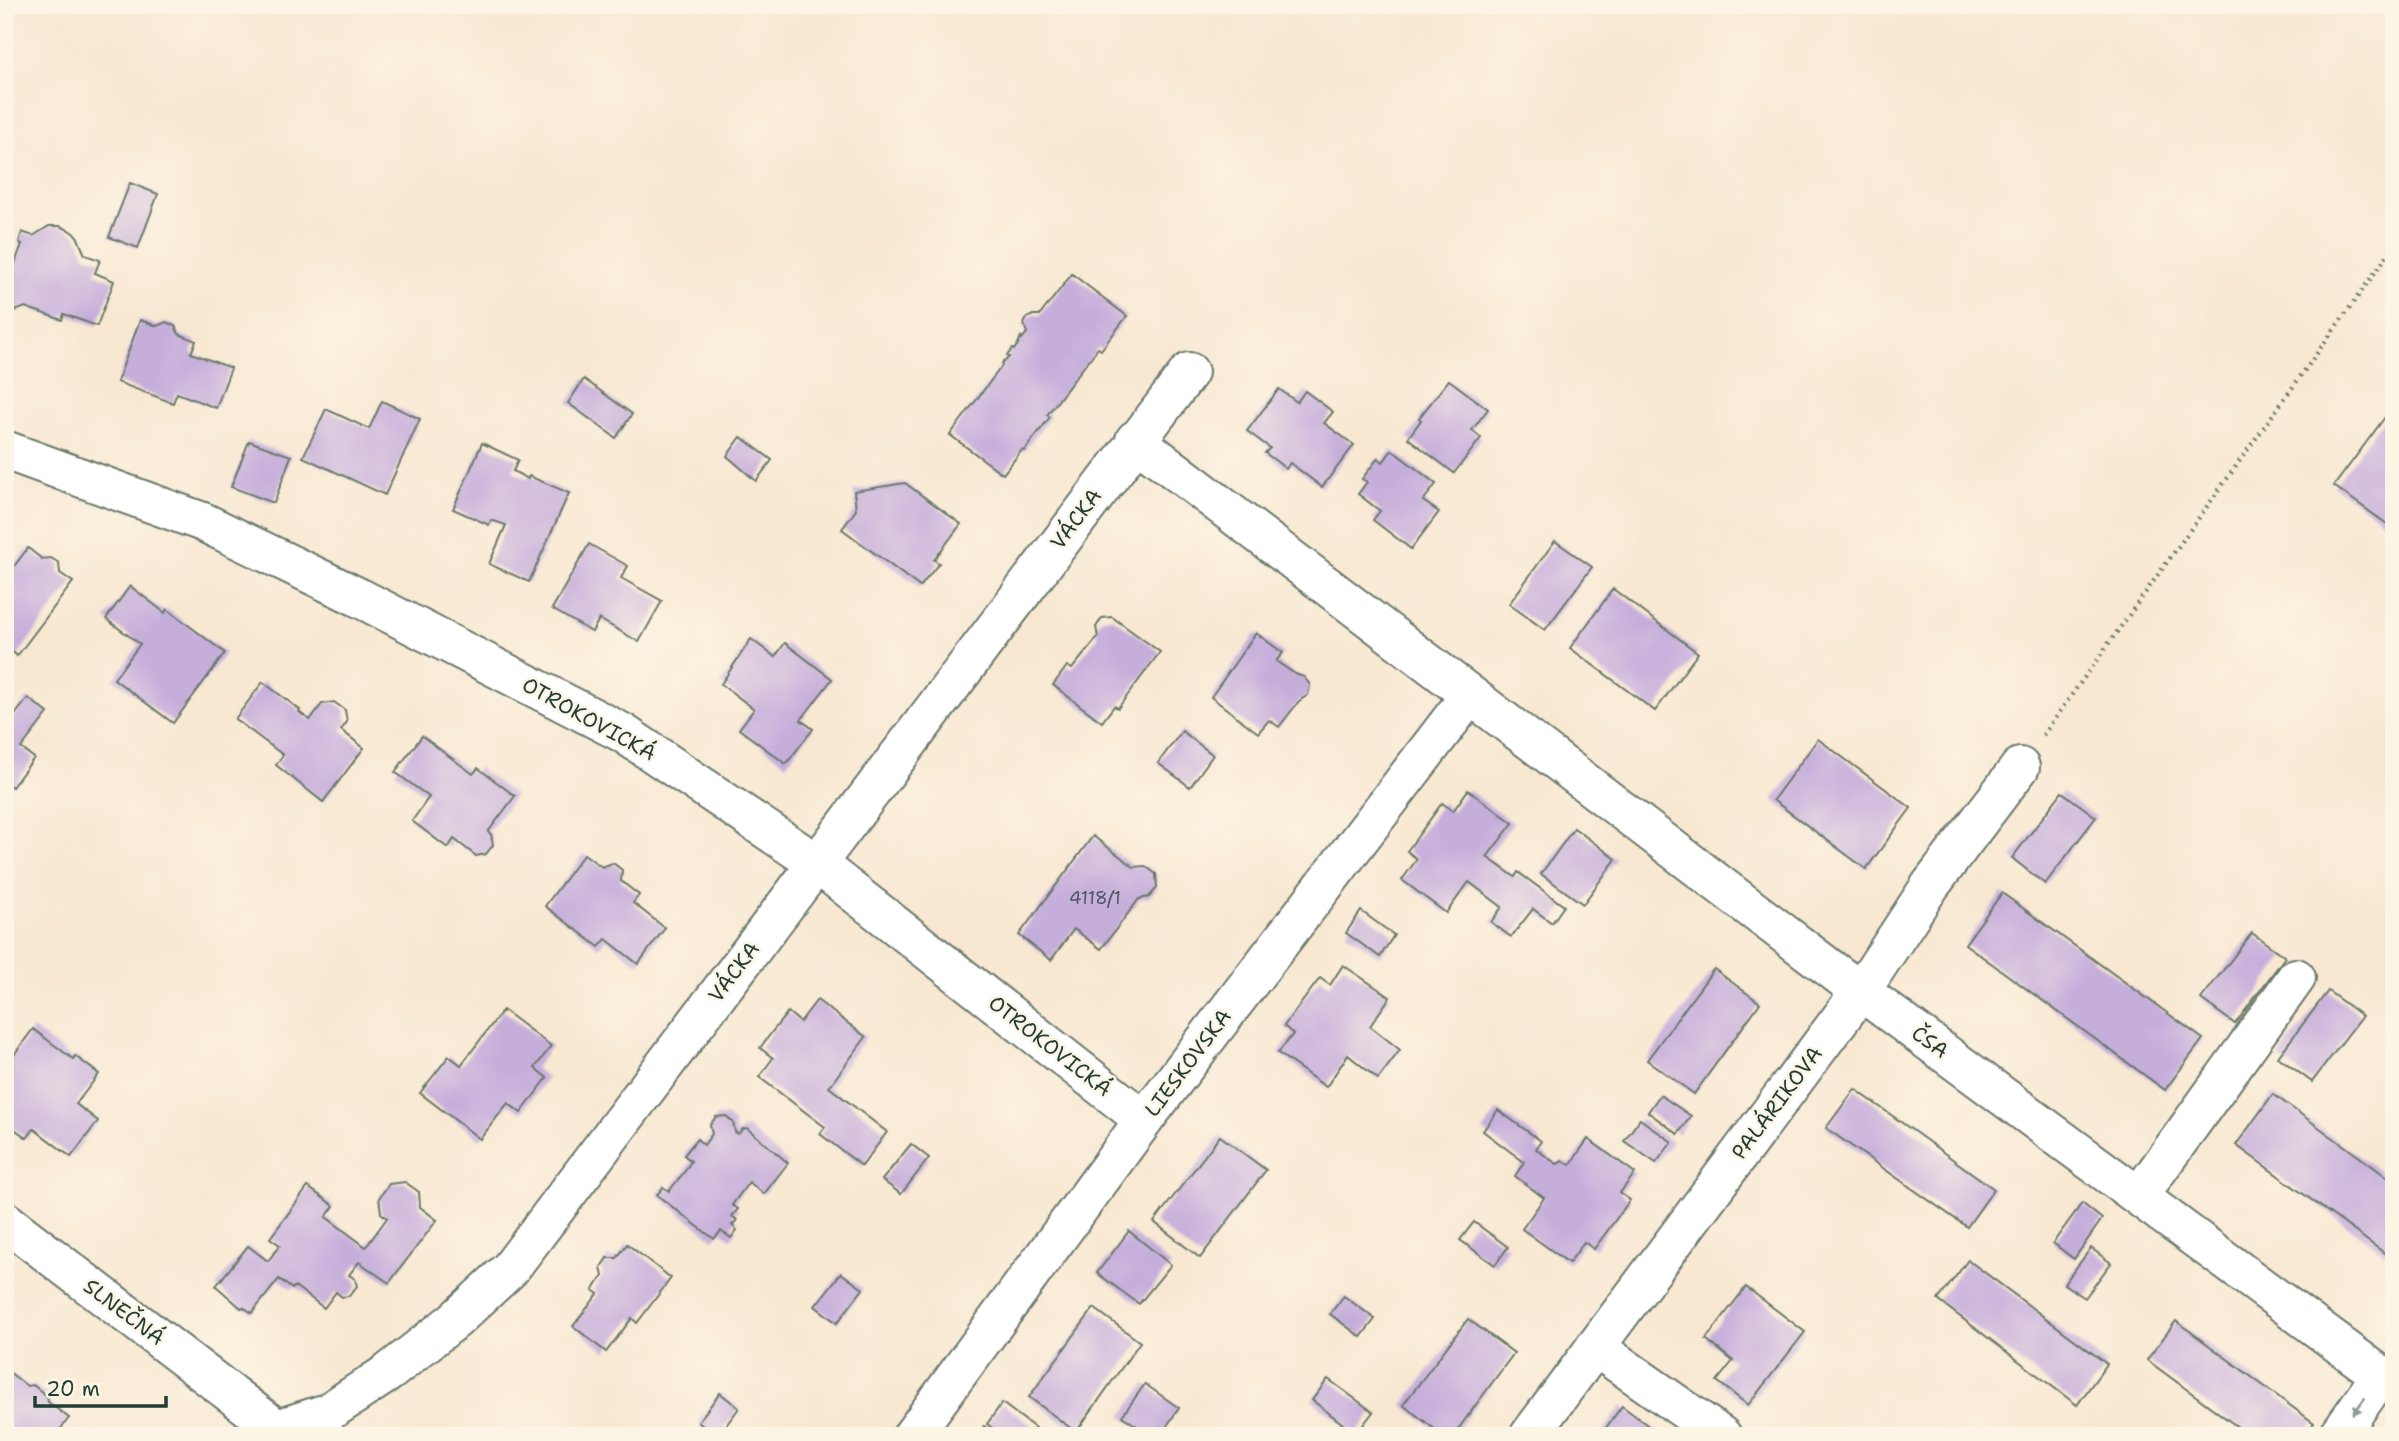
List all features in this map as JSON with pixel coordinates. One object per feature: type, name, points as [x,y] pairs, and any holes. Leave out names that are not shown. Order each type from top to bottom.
[{"type":"street","name":"VÁCKA","points":[[276,1432],[327,1413],[389,1372],[455,1320],[510,1269],[1189,372]]},
{"type":"street","points":[[1135,440],[1470,695]]},
{"type":"street","name":"OTROKOVICKÁ","points":[[5,450],[203,522],[360,598],[624,733],[816,863],[1144,1120]]},
{"type":"street","name":"ČSA","points":[[1470,695],[1861,991],[2387,1380]]},
{"type":"street","name":"LIESKOVSKA","points":[[912,1436],[1144,1120],[1470,695]]},
{"type":"street","name":"PALÁRIKOVA","points":[[1529,1436],[1861,991],[1930,886],[2020,766]]},
{"type":"street","points":[[2140,1196],[2296,978]]},
{"type":"street","name":"SLNEČNÁ","points":[[5,1221],[276,1432]]},
{"type":"street","points":[[1595,1346],[1722,1436]]},
{"type":"street","points":[[2338,1436],[2387,1380]]},
{"type":"path","points":[[2020,766],[2394,246]]},
{"type":"building","points":[[130,183],[158,194],[138,248],[109,237]]},
{"type":"building","points":[[49,226],[60,226],[77,236],[85,255],[100,260],[95,273],[114,281],[97,326],[64,314],[62,320],[25,307],[16,311],[5,303],[5,290],[22,244],[19,242],[22,232],[33,236]]},
{"type":"building","points":[[1072,274],[1127,316],[1101,350],[1098,348],[1047,415],[1050,417],[1003,474],[950,435],[1021,337],[1022,339],[1027,333],[1024,324],[1027,318],[1040,315]]},
{"type":"building","points":[[140,320],[157,326],[166,322],[175,326],[179,334],[196,341],[191,353],[231,368],[216,408],[177,393],[173,403],[117,382]]},
{"type":"building","points":[[584,379],[632,414],[616,438],[568,403]]},
{"type":"building","points":[[1449,380],[1488,409],[1472,430],[1481,438],[1454,473],[1408,438],[1421,420],[1419,418]]},
{"type":"building","points":[[1279,389],[1297,402],[1305,391],[1333,412],[1324,423],[1354,445],[1322,487],[1290,463],[1286,469],[1265,453],[1270,448],[1247,431]]},
{"type":"building","points":[[382,401],[420,419],[385,495],[303,457],[326,409],[369,429]]},
{"type":"building","points":[[2394,405],[2394,529],[2334,486]]},
{"type":"building","points":[[741,437],[772,460],[756,481],[727,456]]},
{"type":"building","points":[[249,441],[291,456],[274,503],[231,487]]},
{"type":"building","points":[[482,443],[518,460],[513,471],[569,493],[529,582],[489,564],[506,525],[491,520],[489,525],[453,509]]},
{"type":"building","points":[[1392,450],[1436,484],[1423,501],[1439,512],[1411,549],[1373,520],[1380,511],[1358,494],[1367,482],[1362,479],[1378,458],[1383,462]]},
{"type":"building","points":[[905,483],[961,524],[934,560],[939,563],[920,587],[842,529],[856,510],[854,491]]},
{"type":"building","points":[[1555,541],[1592,567],[1545,630],[1509,604]]},
{"type":"building","points":[[589,544],[628,566],[621,578],[662,601],[639,642],[599,619],[592,632],[552,609]]},
{"type":"building","points":[[28,548],[42,559],[51,558],[59,563],[60,573],[73,582],[17,656],[12,651],[5,660],[5,578]]},
{"type":"building","points":[[130,586],[165,613],[167,609],[225,653],[173,723],[114,679],[140,644],[106,619]]},
{"type":"building","points":[[1613,589],[1698,653],[1655,711],[1570,648]]},
{"type":"building","points":[[1112,617],[1160,652],[1118,708],[1114,706],[1102,722],[1053,685],[1067,666],[1072,669],[1098,637],[1096,627],[1102,618]]},
{"type":"building","points":[[1256,633],[1283,653],[1276,661],[1304,677],[1310,685],[1308,695],[1299,701],[1279,727],[1269,720],[1258,733],[1211,697]]},
{"type":"building","points":[[751,639],[775,657],[785,643],[832,679],[801,720],[813,729],[786,764],[739,729],[754,709],[721,684]]},
{"type":"building","points":[[263,682],[310,720],[322,704],[334,702],[345,710],[347,722],[341,730],[364,748],[323,802],[276,765],[283,755],[235,719]]},
{"type":"building","points":[[28,698],[48,713],[21,748],[34,758],[12,787],[5,782],[5,728]]},
{"type":"building","points":[[1182,731],[1213,755],[1190,787],[1158,763]]},
{"type":"building","points":[[422,736],[473,774],[478,768],[515,796],[488,832],[493,845],[486,854],[476,856],[454,839],[448,848],[412,821],[429,797],[395,772]]},
{"type":"building","points":[[1818,739],[1911,808],[1866,869],[1773,800]]},
{"type":"building","points":[[1468,790],[1513,823],[1487,857],[1515,877],[1518,872],[1564,906],[1552,923],[1533,909],[1511,937],[1491,922],[1502,907],[1469,882],[1446,913],[1402,880],[1417,859],[1407,851],[1442,803],[1453,811]]},
{"type":"building","points":[[2062,792],[2096,817],[2045,884],[2012,858]]},
{"type":"building","points":[[1574,828],[1616,859],[1583,904],[1541,874]]},
{"type":"building","points":[[1093,836],[1134,867],[1145,866],[1156,874],[1157,888],[1149,897],[1139,899],[1101,949],[1074,929],[1051,960],[1019,935]]},
{"type":"building","points":[[584,854],[602,867],[613,863],[622,870],[621,881],[639,895],[633,903],[665,928],[638,964],[606,939],[599,947],[545,906]]},
{"type":"building","points":[[2002,893],[2203,1039],[2165,1090],[1965,944]]},
{"type":"building","points":[[1361,911],[1394,935],[1380,957],[1346,933]]},
{"type":"building","points":[[2252,933],[2285,957],[2235,1024],[2201,999]]},
{"type":"building","points":[[1343,965],[1390,997],[1370,1026],[1400,1050],[1378,1079],[1348,1055],[1326,1087],[1278,1053],[1293,1034],[1284,1026],[1320,978],[1330,985]]},
{"type":"building","points":[[1714,969],[1760,1003],[1694,1094],[1647,1060]]},
{"type":"building","points":[[2328,991],[2362,1016],[2312,1082],[2278,1057]]},
{"type":"building","points":[[817,1000],[866,1037],[829,1087],[887,1132],[862,1166],[820,1134],[825,1127],[759,1077],[773,1058],[760,1048],[775,1028],[788,1012],[800,1022]]},
{"type":"building","points":[[503,1010],[551,1046],[535,1068],[547,1078],[521,1113],[508,1103],[480,1139],[420,1093],[449,1056],[461,1065]]},
{"type":"building","points":[[33,1029],[73,1059],[75,1056],[99,1074],[76,1104],[98,1121],[71,1157],[34,1129],[27,1138],[5,1122],[5,1057],[13,1056]]},
{"type":"building","points":[[1855,1089],[1994,1189],[1967,1227],[1826,1128]]},
{"type":"building","points":[[2273,1094],[2394,1182],[2394,1260],[2236,1145]]},
{"type":"building","points":[[1660,1095],[1691,1116],[1678,1134],[1648,1112]]},
{"type":"building","points":[[1498,1110],[1541,1141],[1536,1149],[1557,1164],[1563,1161],[1570,1165],[1588,1139],[1635,1173],[1620,1193],[1630,1200],[1594,1249],[1584,1242],[1569,1263],[1522,1229],[1544,1198],[1515,1176],[1524,1162],[1483,1131]]},
{"type":"building","points":[[726,1116],[733,1122],[735,1132],[738,1134],[747,1128],[788,1163],[764,1194],[749,1182],[732,1205],[738,1209],[732,1216],[737,1220],[732,1225],[737,1230],[731,1238],[721,1231],[714,1239],[657,1195],[663,1187],[669,1191],[685,1171],[691,1161],[684,1155],[697,1139],[704,1145],[712,1134],[710,1125],[716,1117]]},
{"type":"building","points":[[1640,1119],[1672,1142],[1656,1163],[1624,1141]]},
{"type":"building","points":[[1220,1136],[1266,1170],[1200,1258],[1154,1222]]},
{"type":"building","points":[[911,1144],[929,1158],[901,1194],[882,1180]]},
{"type":"building","points":[[405,1182],[419,1192],[420,1207],[437,1220],[389,1283],[359,1262],[349,1275],[355,1279],[357,1286],[349,1296],[342,1297],[336,1292],[324,1308],[295,1286],[292,1289],[279,1279],[252,1313],[241,1308],[216,1286],[248,1246],[268,1261],[280,1245],[270,1238],[308,1187],[334,1206],[326,1217],[366,1247],[387,1218],[381,1213],[379,1198],[389,1184]]},
{"type":"building","points":[[2082,1203],[2102,1219],[2074,1259],[2053,1243]]},
{"type":"building","points":[[1474,1222],[1508,1247],[1495,1265],[1460,1240]]},
{"type":"building","points":[[1129,1231],[1171,1265],[1139,1304],[1097,1273]]},
{"type":"building","points":[[627,1244],[671,1278],[637,1323],[632,1318],[606,1352],[573,1326],[598,1294],[593,1290],[603,1276],[601,1267],[607,1258],[617,1258]]},
{"type":"building","points":[[2091,1248],[2111,1263],[2085,1298],[2064,1284]]},
{"type":"building","points":[[1968,1260],[2107,1364],[2077,1405],[1938,1300]]},
{"type":"building","points":[[841,1273],[863,1289],[837,1323],[815,1306]]},
{"type":"building","points":[[1746,1287],[1805,1332],[1748,1405],[1717,1381],[1733,1361],[1706,1339]]},
{"type":"building","points":[[1344,1296],[1375,1319],[1361,1337],[1330,1314]]},
{"type":"building","points":[[1094,1308],[1140,1342],[1076,1432],[1029,1397]]},
{"type":"building","points":[[1468,1319],[1514,1353],[1453,1436],[1444,1436],[1403,1405]]},
{"type":"building","points":[[2176,1321],[2314,1423],[2304,1436],[2250,1436],[2147,1360]]},
{"type":"building","points":[[5,1369],[27,1386],[33,1385],[47,1396],[48,1402],[69,1418],[55,1436],[5,1436]]},
{"type":"building","points":[[1328,1379],[1373,1412],[1356,1434],[1312,1400]]},
{"type":"building","points":[[1145,1384],[1179,1408],[1160,1436],[1152,1436],[1122,1416]]},
{"type":"building","points":[[720,1393],[739,1408],[718,1436],[715,1436],[698,1422]]},
{"type":"building","points":[[1002,1403],[1035,1428],[1029,1436],[1003,1436],[987,1424]]},
{"type":"building","points":[[1622,1406],[1662,1436],[1600,1436]]},
{"type":"building","points":[[984,1426],[997,1436],[977,1436]]}]
